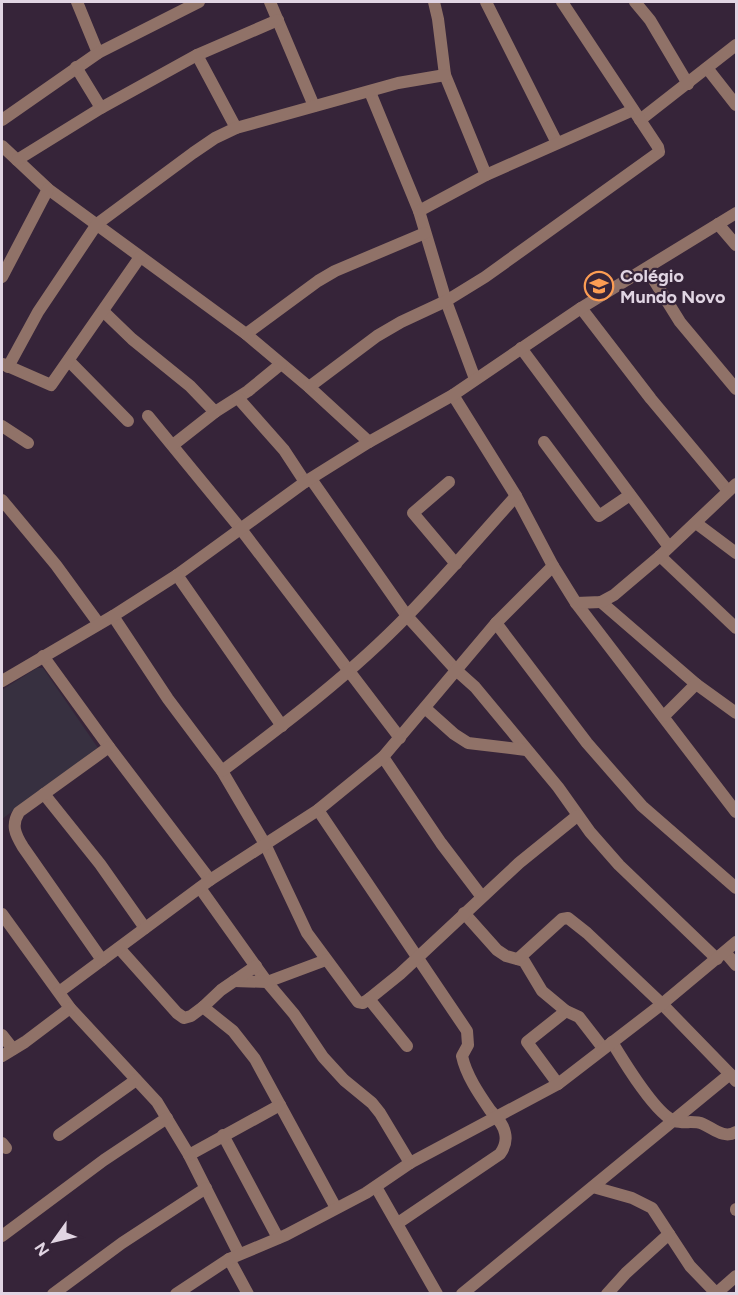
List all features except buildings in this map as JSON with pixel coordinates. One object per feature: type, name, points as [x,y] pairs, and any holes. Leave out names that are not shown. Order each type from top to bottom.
[{"type":"street","points":[[76,2],[98,53]]},
{"type":"street","points":[[2,120],[98,53],[199,2]]},
{"type":"street","points":[[270,2],[314,106]]},
{"type":"street","points":[[434,2],[445,75],[486,175]]},
{"type":"street","points":[[486,2],[557,143]]},
{"type":"street","points":[[309,387],[343,359],[377,336],[400,322],[446,301],[503,265],[657,154],[658,147],[562,2]]},
{"type":"street","points":[[636,2],[660,36],[688,84]]},
{"type":"street","points":[[17,160],[101,108],[196,55],[278,20]]},
{"type":"street","points":[[418,211],[486,175],[557,143],[636,115],[688,84],[736,45]]},
{"type":"street","points":[[196,55],[236,128]]},
{"type":"street","points":[[76,67],[101,108]]},
{"type":"street","points":[[707,68],[736,105]]},
{"type":"street","points":[[140,257],[104,312],[51,385],[5,365],[97,224],[192,153],[236,128],[398,83],[445,75]]},
{"type":"street","points":[[370,92],[418,211],[446,301],[476,379]]},
{"type":"street","points":[[2,146],[48,189],[246,334],[369,442]]},
{"type":"street","points":[[2,277],[48,189]]},
{"type":"street","points":[[2,681],[113,616],[177,575],[308,480],[369,442],[453,395],[581,308],[736,213]]},
{"type":"street","points":[[718,224],[736,245]]},
{"type":"street","points":[[246,334],[335,271],[425,233]]},
{"type":"street","points":[[647,268],[680,322],[736,389]]},
{"type":"street","points":[[576,603],[601,602],[614,595],[732,488],[651,399],[581,308]]},
{"type":"street","points":[[104,312],[132,339],[190,386],[215,412]]},
{"type":"street","points":[[521,348],[630,495],[664,551],[736,628]]},
{"type":"street","points":[[69,361],[128,421]]},
{"type":"street","points":[[173,445],[281,364]]},
{"type":"street","points":[[453,395],[516,496],[553,566],[576,603],[736,812]]},
{"type":"street","points":[[238,398],[308,480],[407,616],[456,670],[475,687],[558,787],[577,816],[620,865],[721,955],[736,965]]},
{"type":"street","points":[[148,416],[240,528],[350,669],[400,738]]},
{"type":"street","points":[[2,426],[28,443]]},
{"type":"street","points":[[544,442],[599,516],[630,495]]},
{"type":"street","points":[[449,482],[413,513],[456,564]]},
{"type":"street","points":[[222,771],[282,726],[350,669],[407,616],[516,496]]},
{"type":"street","points":[[2,500],[56,565],[99,624]]},
{"type":"street","points":[[696,523],[736,553]]},
{"type":"street","points":[[59,992],[210,880],[318,810],[383,757],[496,623],[553,566]]},
{"type":"street","points":[[177,575],[282,726]]},
{"type":"street","points":[[601,602],[696,684],[736,713]]},
{"type":"street","points":[[113,616],[168,699],[222,771],[264,844],[307,933],[358,1002],[363,1003],[369,999],[519,863],[577,816]]},
{"type":"street","points":[[496,623],[587,743],[642,806],[736,888]]},
{"type":"street","points":[[43,656],[210,880]]},
{"type":"street","points":[[664,716],[696,684]]},
{"type":"street","points":[[425,708],[454,734],[468,743],[526,750]]},
{"type":"street","points":[[102,960],[15,834],[14,825],[19,812],[109,747]]},
{"type":"street","points":[[383,757],[441,843],[482,897]]},
{"type":"street","points":[[44,794],[100,864],[146,928]]},
{"type":"street","points":[[318,810],[467,1031],[468,1046],[462,1056],[464,1065],[503,1124],[507,1140],[500,1155],[398,1223]]},
{"type":"street","points":[[200,888],[267,982],[294,1014],[323,1057],[380,1113],[410,1163]]},
{"type":"street","points":[[464,913],[497,950],[528,966],[542,991],[566,1011],[582,1020],[607,1045],[659,1108],[674,1121],[698,1122],[726,1135],[736,1132]]},
{"type":"street","points":[[2,914],[70,1008],[157,1102],[206,1188],[249,1293]]},
{"type":"street","points":[[462,1293],[674,1121],[733,1077],[662,1004],[568,918],[562,919],[518,959]]},
{"type":"street","points":[[176,1293],[234,1256],[278,1238],[336,1209],[376,1187],[410,1163],[558,1084],[662,1004],[736,942]]},
{"type":"street","points":[[119,948],[184,1018],[203,1008],[234,981],[256,966]]},
{"type":"street","points":[[234,981],[267,982],[326,960]]},
{"type":"street","points":[[369,999],[407,1047]]},
{"type":"street","points":[[2,1035],[7,1052],[70,1008]]},
{"type":"street","points":[[203,1008],[240,1039],[255,1059],[336,1209]]},
{"type":"street","points":[[558,1084],[527,1042],[566,1011]]},
{"type":"street","points":[[59,1135],[136,1080]]},
{"type":"street","points":[[189,1155],[280,1105]]},
{"type":"street","points":[[2,1236],[104,1160],[167,1118]]},
{"type":"street","points":[[224,1135],[278,1238]]},
{"type":"street","points":[[376,1187],[437,1293]]},
{"type":"street","points":[[593,1187],[643,1202],[652,1208],[690,1266],[714,1291],[719,1291],[736,1276]]},
{"type":"street","points":[[53,1293],[122,1243],[206,1188]]},
{"type":"street","points":[[607,1293],[669,1234]]},
{"type":"shaded area","points":[[37,668],[43,668],[98,748],[2,819],[2,690]]},
{"type":"place","name":"Colégio Mundo Novo","points":[[599,286]]}]
